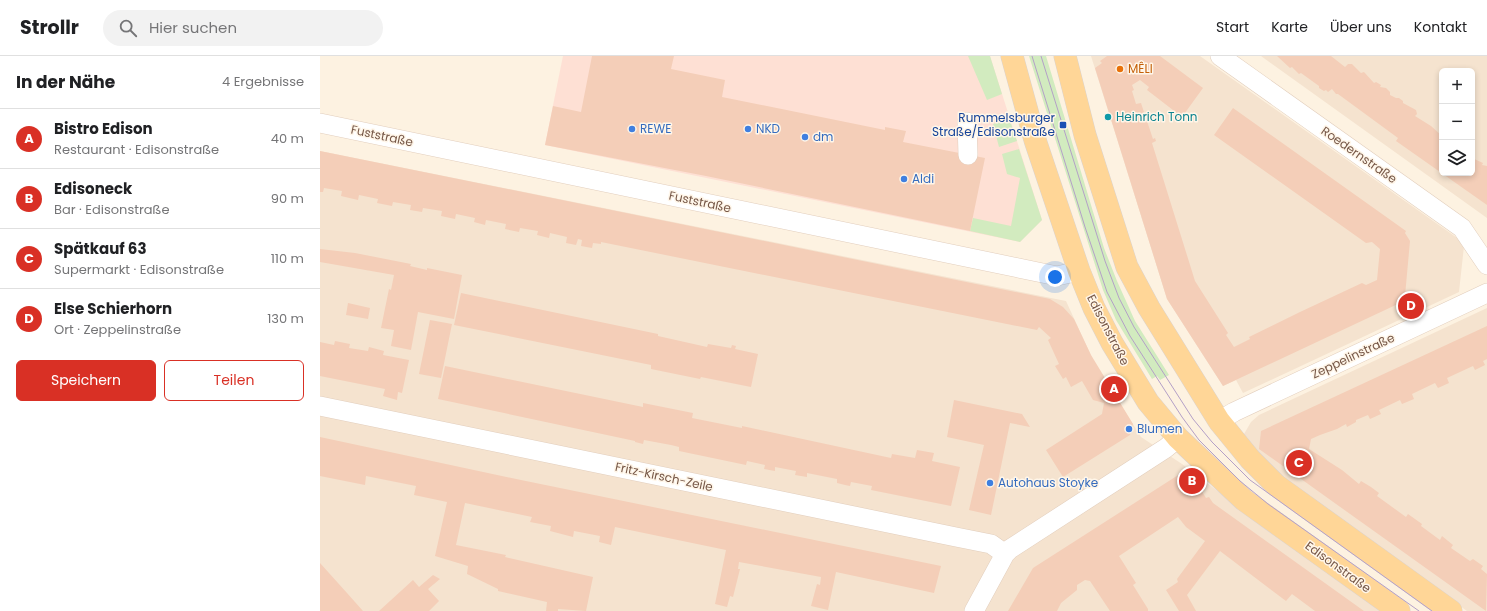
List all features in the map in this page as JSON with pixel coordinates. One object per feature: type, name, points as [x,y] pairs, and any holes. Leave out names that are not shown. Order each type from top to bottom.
[{"type":"main road","name":"Edisonstraße","points":[[1012,56],[1035,140],[1079,271],[1094,308],[1112,343],[1148,402],[1178,438],[1244,500],[1399,611]]},
{"type":"main road","points":[[1065,56],[1085,135],[1127,267],[1149,308],[1219,422],[1250,459],[1276,485],[1451,611]]},
{"type":"street","name":"Roedernstraße","points":[[1220,56],[1462,228],[1487,265]]},
{"type":"street","points":[[968,122],[968,155]]},
{"type":"street","name":"Fuststraße","points":[[320,123],[1057,276],[1079,271]]},
{"type":"street","name":"Zeppelinstraße","points":[[1219,422],[1234,412],[1487,293]]},
{"type":"street","name":"Fritz-Kirsch-Zeile","points":[[320,406],[992,544],[1005,554]]},
{"type":"street","points":[[974,611],[1005,554],[1015,545],[1166,448],[1178,438]]},
{"type":"shaded area","points":[[563,56],[990,56],[1042,220],[1020,242],[545,145]]},
{"type":"shaded area","points":[[1091,56],[1200,56],[1460,240],[1464,246],[1459,292],[1243,393],[1236,380],[1223,386],[1167,299]]},
{"type":"shaded area","points":[[1261,56],[1487,56],[1487,218]]},
{"type":"shaded area","points":[[320,151],[1066,301],[1094,362],[1141,437],[1182,464],[1236,505],[1385,611],[320,611]]},
{"type":"shaded area","points":[[1487,308],[1487,611],[1467,611],[1286,482],[1244,439],[1244,434],[1251,422],[1259,415]]},
{"type":"green space","points":[[968,56],[990,56],[1002,94],[987,100]]},
{"type":"green space","points":[[1029,56],[1046,56],[1104,248],[1135,321],[1169,375],[1160,380],[1157,376],[1152,379],[1116,320],[1103,290]]},
{"type":"green space","points":[[1009,118],[1017,141],[999,147],[993,124]]},
{"type":"green space","points":[[1019,149],[1042,220],[1020,242],[970,231],[973,218],[1011,226],[1020,178],[1007,174],[1002,154]]},
{"type":"building","points":[[592,56],[674,56],[671,69],[725,80],[722,97],[885,130],[885,127],[906,131],[903,142],[985,158],[970,231],[706,176],[545,145],[553,106],[581,112]]},
{"type":"building","points":[[1107,56],[1160,56],[1203,88],[1182,117],[1147,90],[1149,87],[1140,80],[1132,85],[1134,90],[1132,91],[1136,104],[1141,103],[1153,139],[1155,138],[1156,141],[1152,143],[1195,281],[1228,333],[1226,335],[1234,347],[1250,339],[1249,337],[1300,312],[1362,283],[1366,285],[1377,280],[1380,249],[1372,242],[1366,243],[1214,135],[1233,108],[1406,231],[1405,233],[1410,241],[1405,296],[1399,301],[1400,303],[1223,386],[1167,299],[1095,68],[1102,63],[1100,61]]},
{"type":"building","points":[[1277,56],[1331,56],[1345,67],[1348,64],[1352,64],[1361,73],[1364,72],[1374,83],[1376,82],[1381,85],[1380,87],[1386,88],[1390,92],[1390,95],[1399,98],[1403,101],[1403,103],[1416,110],[1417,114],[1415,116],[1431,126],[1439,133],[1439,171],[1396,141],[1398,138],[1336,94],[1332,89],[1328,92],[1326,90],[1324,91],[1301,73],[1299,74],[1292,67],[1290,68]]},
{"type":"building","points":[[320,151],[1050,299],[1063,307],[1074,319],[1091,355],[1133,424],[1130,435],[1063,477],[1046,450],[1102,414],[1104,403],[1093,400],[1082,381],[1071,387],[1066,377],[1063,379],[1055,366],[1059,364],[1048,340],[1051,338],[1039,327],[1037,330],[601,242],[601,244],[593,243],[592,248],[581,246],[582,240],[578,239],[576,245],[566,243],[567,237],[550,233],[549,238],[537,235],[538,231],[520,228],[519,232],[505,229],[506,224],[486,220],[485,225],[474,222],[475,218],[456,214],[455,219],[441,216],[442,211],[423,208],[422,212],[410,210],[411,205],[393,202],[392,206],[377,203],[378,199],[359,195],[358,200],[341,196],[342,191],[324,188],[323,192],[320,192]]},
{"type":"building","points":[[1475,159],[1483,163],[1482,165],[1487,166],[1487,205],[1446,176],[1475,176]]},
{"type":"building","points":[[320,249],[355,253],[411,264],[410,266],[427,270],[427,268],[462,275],[454,319],[418,312],[411,350],[391,346],[394,330],[381,328],[389,289],[391,290],[394,275],[320,262]]},
{"type":"building","points":[[461,293],[658,334],[658,336],[707,347],[708,344],[731,348],[732,345],[736,346],[735,349],[758,354],[751,387],[651,369],[651,365],[454,325]]},
{"type":"building","points":[[348,303],[370,308],[368,319],[346,315]]},
{"type":"building","points":[[430,320],[452,324],[441,378],[419,374]]},
{"type":"building","points":[[1487,326],[1487,359],[1483,361],[1485,365],[1475,370],[1473,366],[1447,378],[1449,383],[1438,388],[1435,383],[1412,394],[1414,399],[1402,404],[1400,400],[1379,410],[1381,414],[1370,419],[1368,415],[1356,420],[1356,422],[1347,427],[1346,424],[1311,439],[1309,449],[1342,470],[1359,484],[1361,481],[1371,487],[1379,493],[1377,496],[1406,517],[1408,514],[1440,540],[1442,536],[1453,545],[1451,548],[1470,561],[1473,559],[1483,566],[1481,569],[1487,574],[1486,611],[1259,449],[1261,431]]},
{"type":"building","points":[[335,341],[350,344],[349,348],[368,351],[369,347],[384,351],[383,355],[409,360],[402,393],[398,392],[397,400],[383,396],[385,389],[320,376],[320,342],[334,345]]},
{"type":"building","points":[[445,366],[643,407],[643,403],[693,413],[692,418],[742,428],[742,426],[891,458],[892,454],[915,458],[917,450],[934,453],[932,461],[960,467],[951,506],[871,490],[872,486],[851,482],[850,486],[837,483],[837,479],[807,473],[807,477],[795,475],[796,471],[775,467],[775,471],[764,469],[765,465],[747,461],[746,465],[679,451],[679,447],[671,445],[644,440],[643,444],[635,441],[438,399]]},
{"type":"building","points":[[954,400],[1022,414],[1030,427],[1010,423],[991,515],[969,510],[984,445],[947,437]]},
{"type":"building","points":[[320,437],[521,480],[941,566],[934,593],[836,572],[828,610],[811,606],[817,584],[820,585],[821,577],[739,562],[738,569],[740,569],[733,597],[730,596],[727,607],[715,604],[726,550],[615,527],[611,545],[599,542],[600,536],[574,531],[573,537],[550,531],[551,526],[530,522],[532,517],[465,503],[456,545],[506,555],[505,557],[593,577],[586,611],[558,609],[558,611],[546,611],[547,602],[498,591],[498,589],[467,574],[468,566],[435,556],[447,502],[414,495],[416,486],[366,476],[365,485],[320,476]]},
{"type":"building","points":[[1183,472],[1191,474],[1206,498],[1209,497],[1213,503],[1364,611],[1315,611],[1292,594],[1286,601],[1220,551],[1187,595],[1196,611],[1179,611],[1166,590],[1178,582],[1177,579],[1205,541],[1186,527],[1178,517],[1119,556],[1136,583],[1133,585],[1148,611],[1110,611],[1090,581],[1085,580],[1077,585],[1077,590],[1061,603],[1057,611],[1008,611],[1033,568]]},
{"type":"building","points":[[320,563],[347,593],[363,611],[320,611]]},
{"type":"building","points":[[433,575],[440,579],[428,589],[439,601],[429,611],[379,611],[413,580],[419,587]]},
{"type":"tram line","points":[[1032,56],[1085,227],[1107,292],[1130,336],[1182,417],[1199,440],[1240,481],[1268,504],[1419,611]]},
{"type":"tram line","points":[[1041,56],[1105,261],[1119,298],[1134,327],[1193,419],[1212,442],[1250,480],[1432,611]]},
{"type":"place","name":"MÊLI","points":[[1120,69]]},
{"type":"place","name":"Heinrich Tonn","points":[[1108,117]]},
{"type":"place","name":"Rummelsburger Straße/Edisonstraße","points":[[1063,125]]},
{"type":"place","name":"REWE","points":[[632,129]]},
{"type":"place","name":"NKD","points":[[748,129]]},
{"type":"place","name":"dm","points":[[805,137]]},
{"type":"place","name":"Aldi","points":[[904,179]]},
{"type":"place","name":"Else Schierhorn","points":[[1411,306]]},
{"type":"place","name":"Bistro Edison","points":[[1114,389]]},
{"type":"place","name":"Blumen","points":[[1129,429]]},
{"type":"place","name":"Spätkauf 63","points":[[1299,463]]},
{"type":"place","name":"Edisoneck","points":[[1192,481]]},
{"type":"place","name":"Autohaus Stoyke","points":[[990,483]]}]
